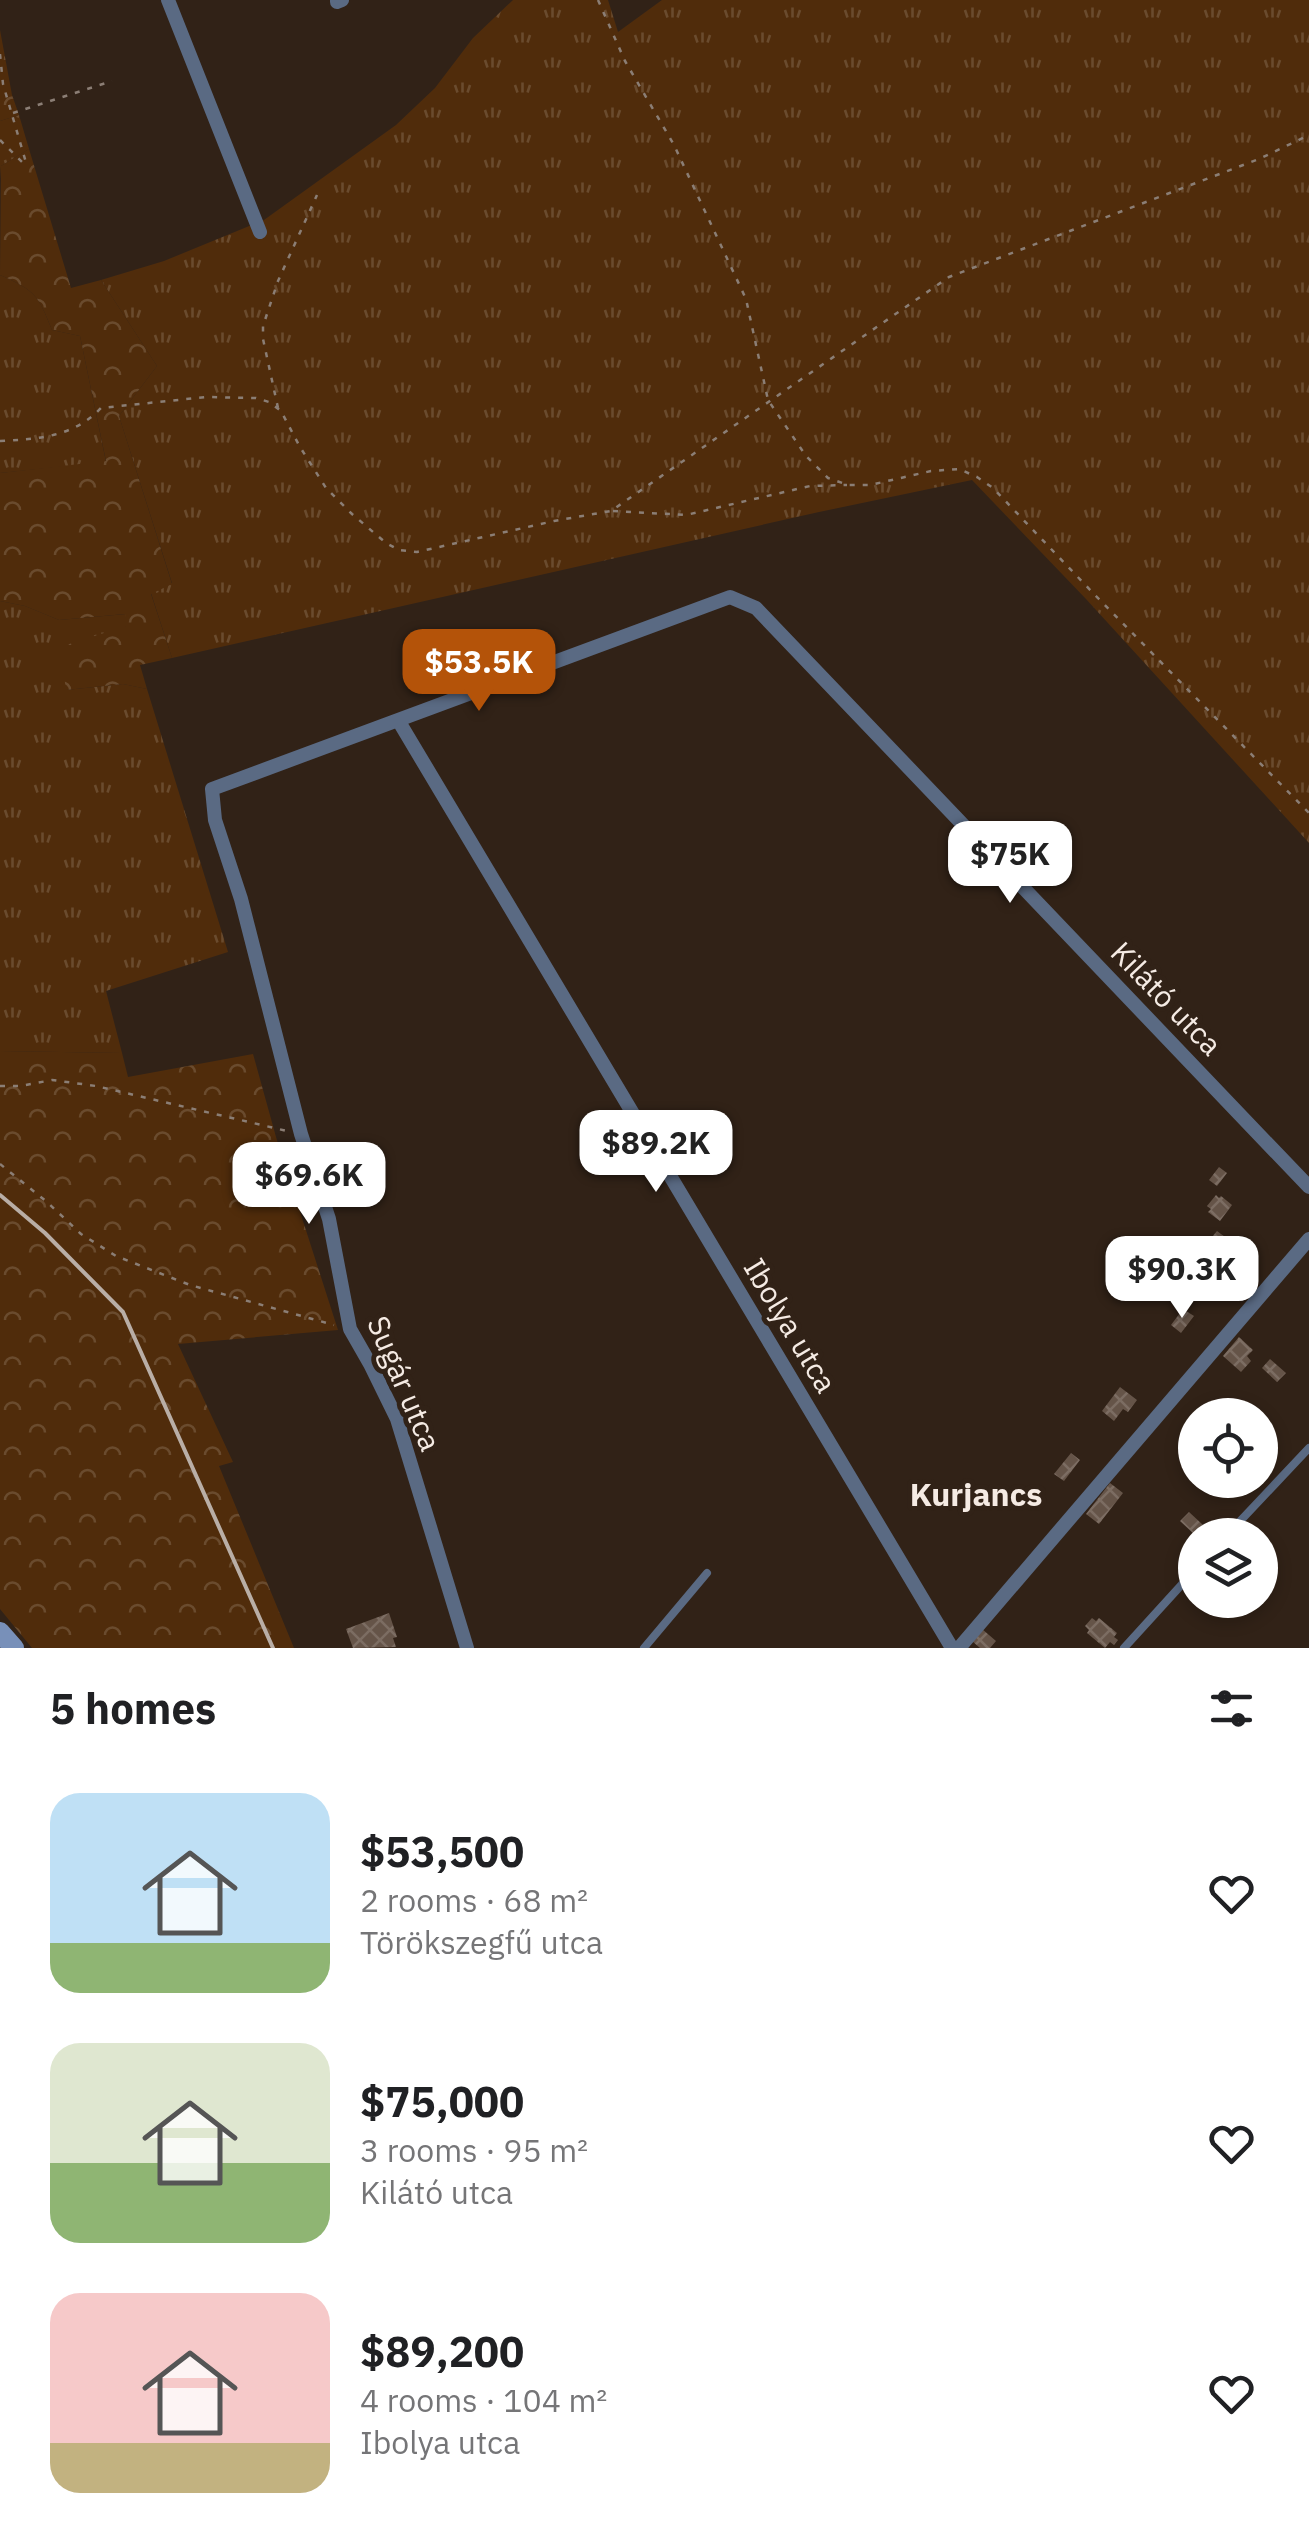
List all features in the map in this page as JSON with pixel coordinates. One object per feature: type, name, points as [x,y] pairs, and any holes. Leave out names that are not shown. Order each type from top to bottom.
[{"type":"main road","points":[[0,1632],[14,1648]]},
{"type":"street","points":[[168,0],[260,232]]},
{"type":"street","name":"Kilátó utca","points":[[398,720],[730,597],[756,608],[1309,1186]]},
{"type":"street","name":"Sugár utca","points":[[398,720],[212,789],[214,820],[241,899],[301,1134],[330,1219],[350,1329],[397,1419],[467,1648]]},
{"type":"street","name":"Ibolya utca","points":[[398,720],[956,1648]]},
{"type":"street","points":[[956,1648],[1309,1239]]},
{"type":"lane","points":[[1242,1518],[1309,1448]]},
{"type":"lane","points":[[644,1648],[708,1573]]},
{"type":"lane","points":[[1124,1648],[1178,1589]]},
{"type":"path","points":[[598,0],[625,60],[674,145],[746,299],[768,400],[806,456],[828,478],[848,485]]},
{"type":"path","points":[[0,54],[3,84],[26,166],[0,140]]},
{"type":"path","points":[[12,114],[112,81]]},
{"type":"path","points":[[611,511],[948,278],[1259,159],[1309,135]]},
{"type":"path","points":[[318,195],[278,281],[263,326],[278,409],[326,488],[374,533],[399,550],[417,552],[611,511],[686,515],[810,486],[870,485],[931,471],[959,470],[977,476],[993,488],[1309,813]]},
{"type":"path","points":[[0,441],[58,434],[86,424],[101,408],[233,397],[256,398],[278,409]]},
{"type":"path","points":[[0,1086],[52,1080],[96,1086],[301,1134]]},
{"type":"path","points":[[0,1164],[81,1234],[116,1256],[190,1285],[350,1329]]},
{"type":"green space","points":[[513,0],[608,0],[618,32],[662,0],[1309,0],[1309,843],[972,480],[172,658],[151,593],[172,583],[119,416],[157,366],[101,280],[164,261],[264,220],[396,125],[435,88],[473,38]]},
{"type":"green space","points":[[0,30],[19,115],[0,121]]},
{"type":"green space","points":[[19,115],[29,149],[1,166],[0,179],[0,121]]},
{"type":"green space","points":[[29,149],[71,288],[101,280],[157,366],[119,416],[172,584],[151,594],[172,658],[140,665],[147,689],[123,684],[66,690],[60,647],[126,626],[125,614],[59,620],[0,601],[0,473],[106,461],[80,336],[52,330],[34,295],[0,275],[1,166]]},
{"type":"green space","points":[[0,275],[34,295],[52,330],[80,336],[106,462],[0,473]]},
{"type":"green space","points":[[0,601],[59,620],[126,614],[126,626],[66,690],[123,684],[147,689],[228,952],[106,991],[122,1053],[0,1051]]},
{"type":"green space","points":[[0,1051],[122,1053],[128,1077],[253,1054],[338,1330],[178,1344],[233,1462],[219,1466],[294,1648],[32,1648],[0,1609]]},
{"type":"building","points":[[1219,1167],[1227,1173],[1217,1186],[1209,1180]]},
{"type":"building","points":[[1216,1195],[1232,1205],[1220,1221],[1208,1212],[1211,1209],[1207,1206]]},
{"type":"building","points":[[1217,1231],[1233,1243],[1223,1257],[1206,1244]]},
{"type":"building","points":[[1183,1309],[1194,1316],[1181,1333],[1171,1325]]},
{"type":"building","points":[[1239,1337],[1253,1350],[1247,1356],[1251,1361],[1241,1372],[1223,1356]]},
{"type":"building","points":[[1270,1359],[1286,1373],[1277,1382],[1262,1368]]},
{"type":"building","points":[[1120,1387],[1137,1400],[1114,1421],[1102,1411]]},
{"type":"building","points":[[1071,1453],[1080,1460],[1064,1481],[1054,1474]]},
{"type":"building","points":[[1110,1483],[1123,1493],[1099,1524],[1086,1514]]},
{"type":"building","points":[[389,1613],[396,1647],[353,1648],[346,1629]]},
{"type":"building","points":[[1092,1618],[1099,1618],[1117,1633],[1114,1645],[1110,1642],[1105,1648],[1087,1633],[1085,1626]]},
{"type":"building","points":[[982,1629],[996,1641],[990,1648],[980,1648],[972,1641]]},
{"type":"railway","points":[[0,1195],[45,1233],[123,1312],[273,1648]]},
{"type":"district","name":"Kurjancs","points":[[976,1494]]}]
